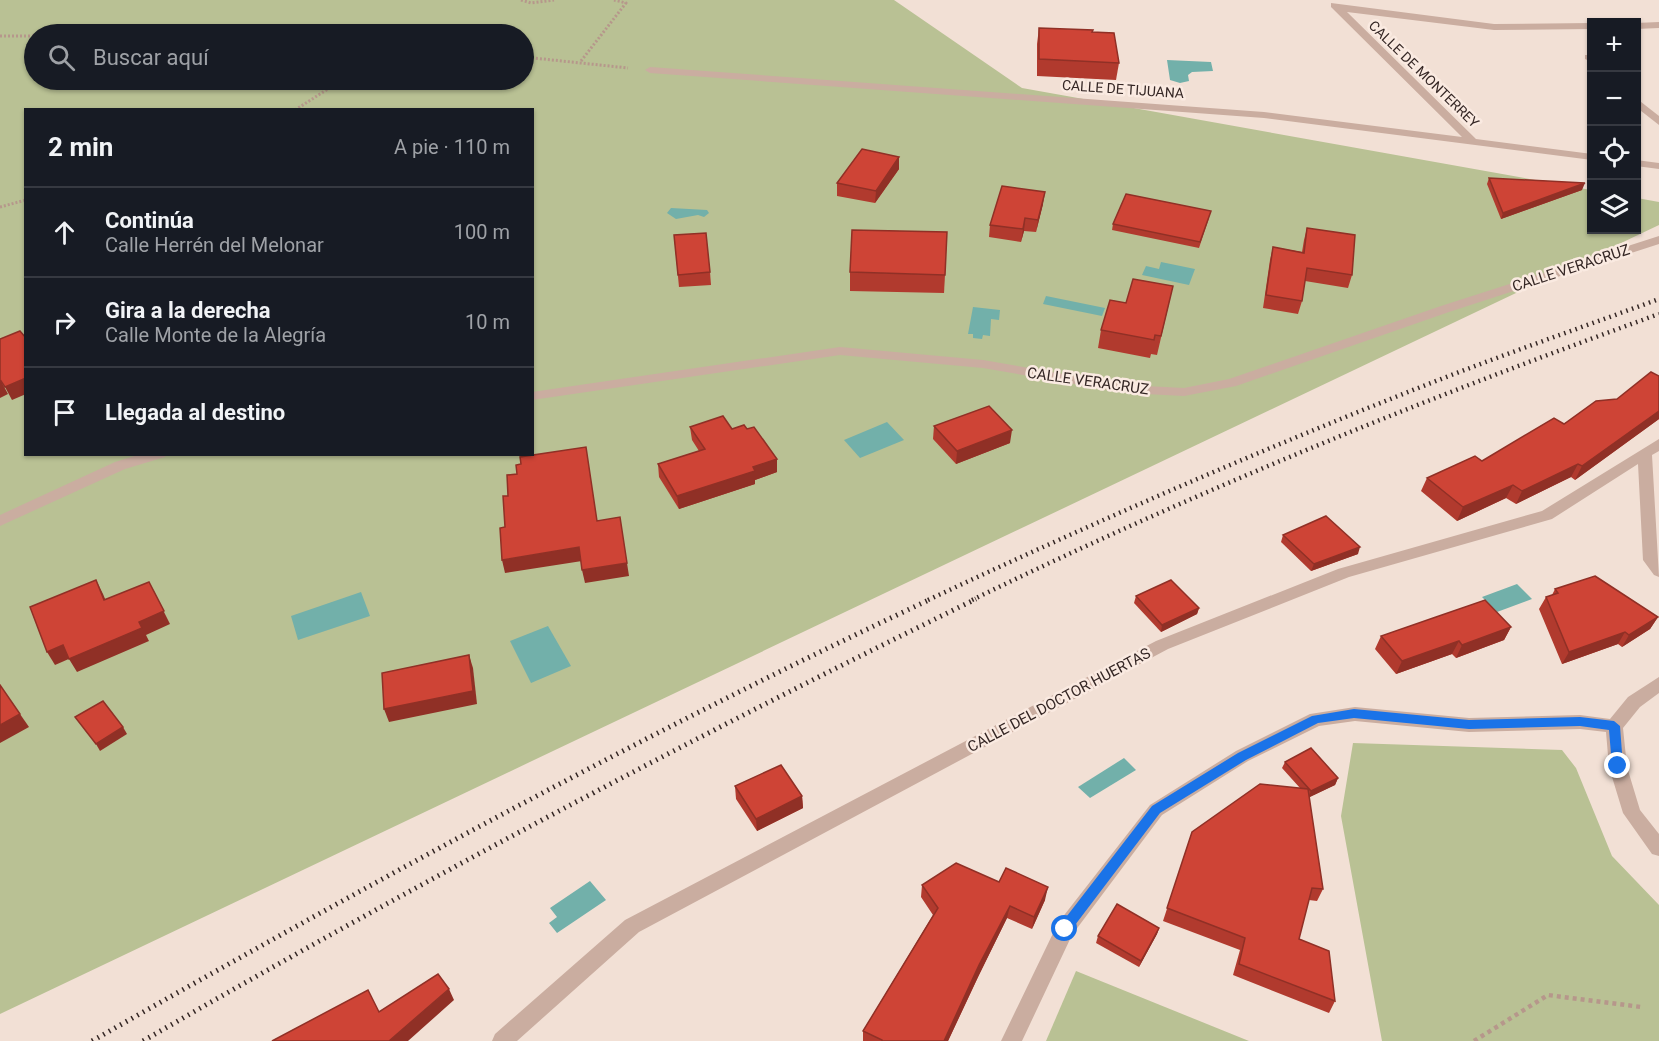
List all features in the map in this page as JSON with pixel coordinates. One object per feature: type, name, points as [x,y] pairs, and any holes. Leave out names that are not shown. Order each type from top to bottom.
[{"type":"street","points":[[1333,4],[1494,27],[1587,26]]},
{"type":"street","name":"CALLE DE MONTERREY","points":[[1333,4],[1473,142]]},
{"type":"street","points":[[1641,26],[1659,25]]},
{"type":"street","name":"CALLE DE TIJUANA","points":[[650,70],[1264,115],[1587,156]]},
{"type":"street","points":[[1641,106],[1659,122]]},
{"type":"street","points":[[1641,164],[1659,166]]},
{"type":"street","name":"CALLE VERACRUZ","points":[[534,396],[840,351],[983,364],[1126,389],[1184,392],[1231,383],[1445,309],[1659,240]]},
{"type":"street","name":"CALLE DEL DOCTOR HUERTAS","points":[[502,1041],[632,926],[1162,645],[1344,573],[1547,515],[1659,444]]},
{"type":"street","points":[[1645,455],[1651,561],[1659,571]]},
{"type":"street","points":[[0,521],[120,465],[153,456]]},
{"type":"street","points":[[1659,684],[1634,702],[1614,726],[1618,766],[1632,813],[1659,848]]},
{"type":"street","points":[[1011,1041],[1065,929],[1156,810],[1242,756],[1316,719],[1354,714],[1469,725],[1580,722],[1614,726]]},
{"type":"path","points":[[520,0],[531,3],[554,0]]},
{"type":"path","points":[[581,62],[626,3],[614,0]]},
{"type":"path","points":[[0,36],[24,36]]},
{"type":"path","points":[[534,58],[650,70]]},
{"type":"path","points":[[298,108],[326,90]]},
{"type":"path","points":[[0,207],[24,201]]},
{"type":"path","points":[[1474,1041],[1548,995],[1641,1007]]},
{"type":"green space","points":[[0,0],[894,0],[1022,88],[1587,189],[1587,234],[1640,234],[0,1014]]},
{"type":"green space","points":[[1641,199],[1659,202],[1659,225],[1641,234]]},
{"type":"green space","points":[[1353,743],[1562,750],[1576,768],[1612,856],[1659,905],[1659,1041],[1382,1041],[1341,816]]},
{"type":"green space","points":[[1076,971],[1249,1041],[1046,1041]]},
{"type":"water","points":[[1167,60],[1211,62],[1213,71],[1192,72],[1188,75],[1189,81],[1180,83],[1170,80]]},
{"type":"water","points":[[671,208],[707,210],[709,213],[704,217],[698,215],[676,219],[667,213]]},
{"type":"water","points":[[1161,262],[1195,269],[1189,285],[1142,275],[1146,266],[1159,269]]},
{"type":"water","points":[[1046,296],[1105,308],[1102,316],[1043,304]]},
{"type":"water","points":[[973,307],[1000,310],[999,320],[991,319],[990,336],[983,335],[982,339],[973,338],[973,334],[968,334]]},
{"type":"water","points":[[887,422],[904,440],[860,458],[844,440]]},
{"type":"water","points":[[1517,584],[1532,599],[1497,612],[1482,597]]},
{"type":"water","points":[[361,592],[370,616],[298,640],[291,616]]},
{"type":"water","points":[[548,626],[571,666],[531,683],[510,641]]},
{"type":"water","points":[[1124,758],[1136,770],[1090,798],[1078,787]]},
{"type":"water","points":[[590,881],[606,900],[557,933],[549,923],[557,917],[550,908]]},
{"type":"building","points":[[1039,28],[1114,33],[1119,63],[1039,59]]},
{"type":"building","points":[[862,149],[899,157],[876,191],[837,183]]},
{"type":"building","points":[[1489,178],[1585,183],[1503,213]]},
{"type":"building","points":[[1002,186],[1045,192],[1038,220],[1025,218],[1023,229],[990,225]]},
{"type":"building","points":[[1126,194],[1211,211],[1200,242],[1113,224]]},
{"type":"building","points":[[1307,228],[1355,235],[1352,275],[1307,268],[1302,301],[1266,295],[1273,247],[1304,253]]},
{"type":"building","points":[[852,230],[947,232],[945,275],[850,272]]},
{"type":"building","points":[[706,233],[710,272],[678,275],[674,235]]},
{"type":"building","points":[[1133,279],[1173,286],[1161,336],[1155,335],[1154,340],[1101,330],[1110,300],[1126,303]]},
{"type":"building","points":[[20,331],[24,336],[24,379],[5,387],[0,382],[0,339]]},
{"type":"building","points":[[1651,372],[1659,376],[1659,411],[1582,466],[1578,464],[1522,491],[1513,485],[1463,507],[1427,478],[1475,456],[1482,461],[1554,418],[1564,424],[1596,401],[1617,399]]},
{"type":"building","points":[[989,406],[1012,430],[957,451],[934,426]]},
{"type":"building","points":[[723,416],[732,429],[744,425],[747,429],[754,427],[777,459],[753,467],[755,471],[677,496],[658,464],[705,449],[690,427]]},
{"type":"building","points":[[586,447],[597,521],[620,517],[627,563],[582,570],[579,547],[502,560],[500,528],[505,527],[503,496],[508,496],[507,475],[517,474],[516,465],[521,464],[520,457]]},
{"type":"building","points":[[1326,516],[1360,547],[1314,564],[1283,535]]},
{"type":"building","points":[[1595,576],[1658,617],[1629,635],[1625,632],[1569,652],[1546,597],[1558,593],[1555,589]]},
{"type":"building","points":[[96,580],[104,600],[149,582],[164,611],[139,622],[142,628],[69,659],[63,645],[47,652],[30,607]]},
{"type":"building","points":[[1171,580],[1199,608],[1162,625],[1136,596]]},
{"type":"building","points":[[1485,600],[1511,627],[1462,645],[1459,641],[1402,661],[1381,636],[1436,617]]},
{"type":"building","points":[[469,655],[473,691],[384,709],[382,673]]},
{"type":"building","points":[[0,685],[20,714],[0,725]]},
{"type":"building","points":[[103,701],[123,727],[96,744],[75,717]]},
{"type":"building","points":[[1311,748],[1338,778],[1311,791],[1285,762]]},
{"type":"building","points":[[781,765],[802,796],[756,819],[735,786]]},
{"type":"building","points":[[1260,784],[1308,789],[1323,889],[1312,888],[1299,939],[1329,951],[1335,1001],[1239,964],[1245,938],[1167,908],[1192,832]]},
{"type":"building","points":[[956,863],[999,882],[1006,868],[1048,887],[1034,917],[1010,906],[979,965],[944,1041],[882,1041],[863,1031],[938,908],[922,885]]},
{"type":"building","points":[[1117,904],[1159,928],[1141,961],[1098,936]]},
{"type":"building","points":[[438,974],[449,989],[389,1041],[272,1041],[368,990],[379,1012]]},
{"type":"railway","points":[[928,600],[1255,454],[1454,374],[1659,299]]},
{"type":"railway","points":[[972,600],[1141,521],[1312,448],[1485,379],[1659,314]]},
{"type":"railway","points":[[92,1041],[507,812],[718,703],[931,599]]},
{"type":"railway","points":[[143,1041],[348,925],[555,813],[765,704],[976,599]]},
{"type":"route","points":[[1065,929],[1156,810],[1242,756],[1316,719],[1354,714],[1469,725],[1580,722],[1614,726],[1618,766]]}]
